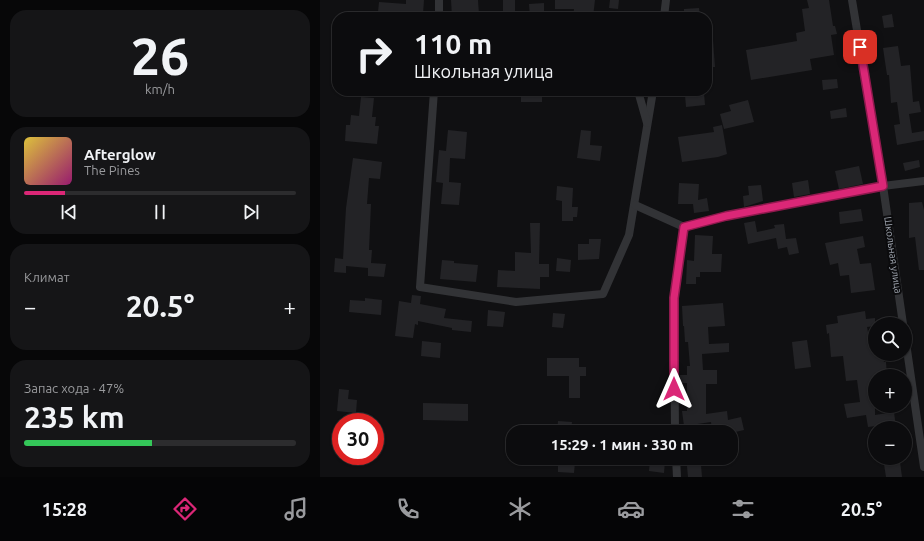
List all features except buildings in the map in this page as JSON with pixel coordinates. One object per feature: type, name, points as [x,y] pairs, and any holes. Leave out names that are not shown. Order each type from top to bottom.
[{"type":"street","points":[[439,0],[439,12]]},
{"type":"street","points":[[665,12],[666,0]]},
{"type":"street","name":"Школьная улица","points":[[852,0],[883,186],[902,317]]},
{"type":"street","points":[[434,96],[420,287],[516,302],[603,294],[629,235],[653,96]]},
{"type":"street","points":[[639,96],[648,125]]},
{"type":"street","points":[[635,205],[684,227],[726,216],[883,186],[924,181]]},
{"type":"street","points":[[675,425],[674,298],[684,227]]},
{"type":"street","points":[[909,361],[924,467]]},
{"type":"street","points":[[676,465],[677,477]]},
{"type":"route","points":[[674,389],[674,298],[684,227],[726,216],[829,198],[883,186],[860,47]]}]
